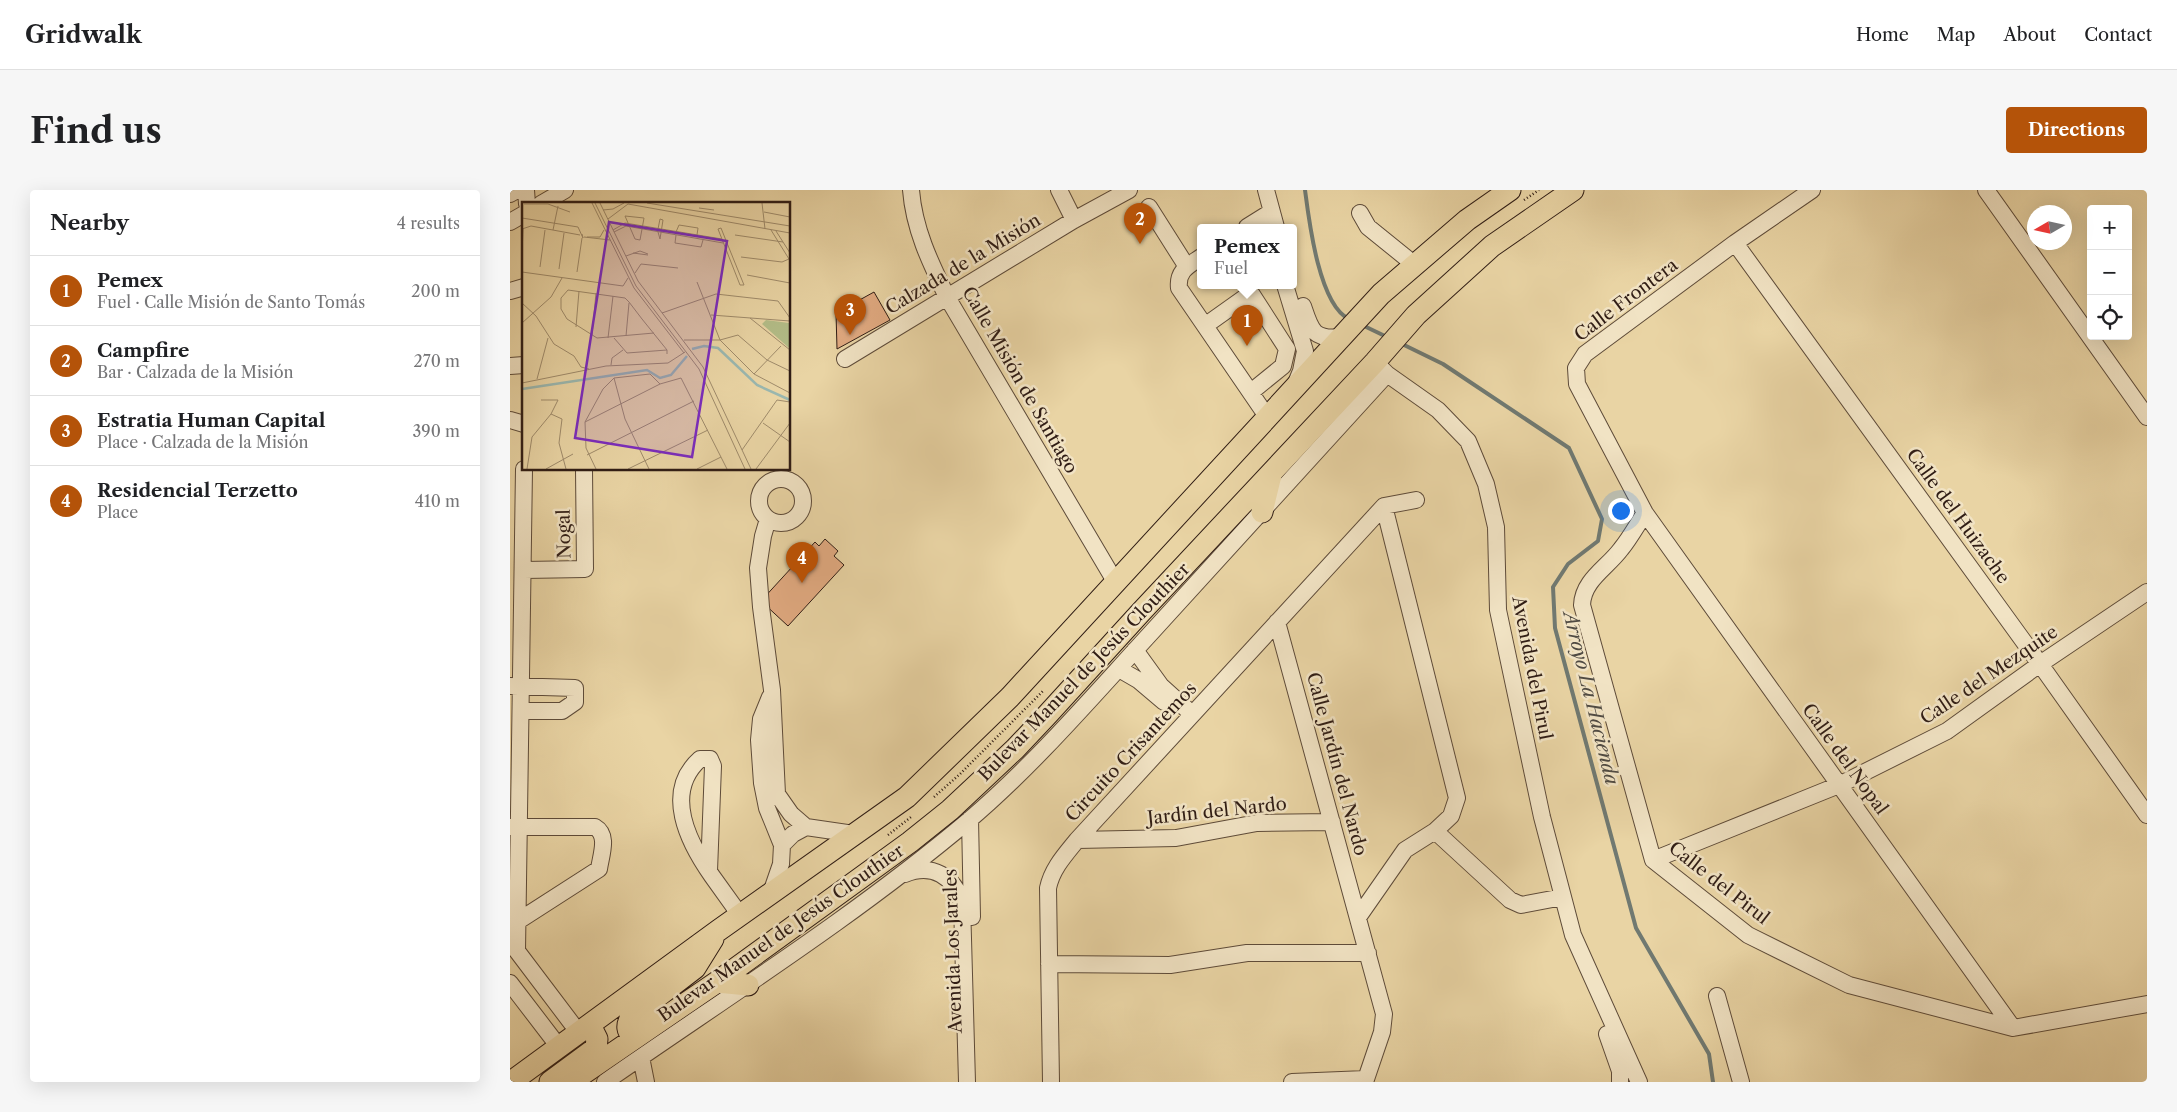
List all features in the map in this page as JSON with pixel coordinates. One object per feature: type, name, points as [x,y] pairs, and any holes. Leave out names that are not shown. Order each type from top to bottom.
[{"type":"main road","points":[[511,1082],[718,930],[907,797],[1010,698],[1381,294],[1467,220],[1510,190]]},
{"type":"main road","points":[[571,1082],[637,1047],[717,982],[910,842],[983,780],[1041,721],[1271,473],[1383,362],[1416,315],[1492,246],[1573,190]]},
{"type":"main road","points":[[1262,512],[1271,473]]},
{"type":"main road","points":[[637,1047],[628,1031],[627,1024],[631,1017],[695,968],[718,930]]},
{"type":"main road","points":[[717,982],[748,984]]},
{"type":"main road","points":[[550,1082],[596,1048],[596,1039],[584,1029]]},
{"type":"street","points":[[510,194],[516,190]]},
{"type":"street","points":[[544,202],[565,190]]},
{"type":"street","name":"Calle Misión de Santiago","points":[[911,190],[912,206],[925,252],[948,297],[1116,583]]},
{"type":"street","points":[[1059,190],[1074,220]]},
{"type":"street","name":"Calzada de la Misión","points":[[844,359],[1074,220],[1129,190]]},
{"type":"street","points":[[1266,190],[1273,222]]},
{"type":"street","name":"Calle Frontera","points":[[1644,513],[1576,384],[1576,368],[1585,354],[1735,243],[1812,190]]},
{"type":"street","points":[[1986,190],[2147,417]]},
{"type":"street","points":[[1149,208],[1187,267]]},
{"type":"street","points":[[1360,213],[1368,227],[1415,265]]},
{"type":"street","points":[[510,222],[522,215]]},
{"type":"street","name":"Calle del Huizache","points":[[1735,243],[2147,815]]},
{"type":"street","points":[[1197,260],[1181,272],[1178,280],[1179,288],[1268,418]]},
{"type":"street","points":[[1285,289],[1305,351],[1301,371],[1292,392]]},
{"type":"street","points":[[1297,289],[1308,322],[1316,334],[1326,339],[1341,337]]},
{"type":"street","points":[[1206,325],[1251,293],[1287,349],[1283,366],[1251,392]]},
{"type":"street","name":"Bulevar Manuel de Jesús Clouthier","points":[[605,1082],[637,1047],[748,984],[896,878],[970,819],[1050,743],[1262,512],[1383,362]]},
{"type":"street","name":"Avenida del Pirul","points":[[1383,362],[1438,410],[1468,441],[1486,484],[1496,527],[1498,610],[1542,817],[1574,935],[1591,974]]},
{"type":"street","points":[[524,470],[524,570],[516,686],[522,711],[515,826],[514,923],[517,951],[584,1029]]},
{"type":"street","name":"Nogal","points":[[524,570],[585,569],[584,470]]},
{"type":"street","points":[[1292,1082],[1365,1080],[1382,1032],[1384,1014],[1359,916],[1405,850],[1435,831],[1451,816],[1457,798],[1384,506],[1416,500]]},
{"type":"street","name":"Circuito Crisantemos","points":[[1051,1082],[1048,888],[1050,877],[1056,866],[1077,840],[1384,506]]},
{"type":"street","name":"Calle del Nopal","points":[[1644,513],[2013,1028]]},
{"type":"street","name":"Calle del Pirul","points":[[1644,513],[1621,550],[1587,586],[1582,594],[1582,605],[1653,860],[1748,935],[1849,985],[2013,1028],[2147,1004]]},
{"type":"street","points":[[768,520],[762,536],[758,568],[772,690],[777,794],[791,814],[806,827],[854,834]]},
{"type":"street","name":"Calle del Mezquite","points":[[1653,860],[1839,785],[1947,731],[2040,664],[2147,592]]},
{"type":"street","name":"Calle Jardín del Nardo","points":[[1277,622],[1359,916]]},
{"type":"street","points":[[1135,650],[1188,719]]},
{"type":"street","points":[[1119,669],[1155,693],[1188,719]]},
{"type":"street","points":[[516,686],[575,688],[575,702],[562,711],[522,711]]},
{"type":"street","points":[[772,690],[761,719],[759,740],[762,783],[767,808],[782,845],[781,864],[772,893]]},
{"type":"street","points":[[709,871],[713,766],[710,758],[700,759],[689,769],[682,790],[682,818],[696,853],[740,915]]},
{"type":"street","name":"Avenida Los Jarales","points":[[970,819],[977,1082]]},
{"type":"street","name":"Jardín del Nardo","points":[[1077,840],[1176,838],[1256,823],[1332,822]]},
{"type":"street","points":[[514,923],[599,869],[604,837],[600,830],[595,827],[515,826]]},
{"type":"street","points":[[782,845],[793,834],[806,827]]},
{"type":"street","points":[[1435,831],[1510,900],[1521,905],[1563,897]]},
{"type":"street","name":"Avenida Los Jarales","points":[[896,878],[914,870],[933,870],[950,880],[959,894],[962,903],[967,1082]]},
{"type":"street","points":[[1049,964],[1170,965],[1247,953],[1368,954]]},
{"type":"street","points":[[1591,974],[1602,1020],[1620,1071],[1620,1082]]},
{"type":"street","points":[[1591,974],[1639,1082]]},
{"type":"street","points":[[510,983],[560,1047]]},
{"type":"street","points":[[1717,996],[1741,1082]]},
{"type":"street","points":[[637,1047],[646,1082]]},
{"type":"building","points":[[874,292],[890,320],[837,349],[836,313]]},
{"type":"building","points":[[825,539],[838,551],[834,556],[844,565],[788,626],[761,601],[815,542],[819,546]]},
{"type":"waterway","name":"Arroyo La Hacienda","points":[[1305,190],[1309,221],[1323,280],[1330,297],[1339,311],[1349,319]]},
{"type":"waterway","name":"Arroyo La Hacienda","points":[[1362,325],[1387,337]]},
{"type":"waterway","name":"Arroyo La Hacienda","points":[[1400,343],[1443,364],[1569,448],[1602,519],[1598,541],[1568,564],[1553,587],[1555,628],[1636,928],[1709,1054],[1713,1082]]},
{"type":"place","name":"Campfire","points":[[1140,244]]},
{"type":"place","name":"Estratia Human Capital","points":[[850,335]]},
{"type":"place","name":"Pemex","points":[[1247,346]]},
{"type":"place","name":"Residencial Terzetto","points":[[802,583]]}]
